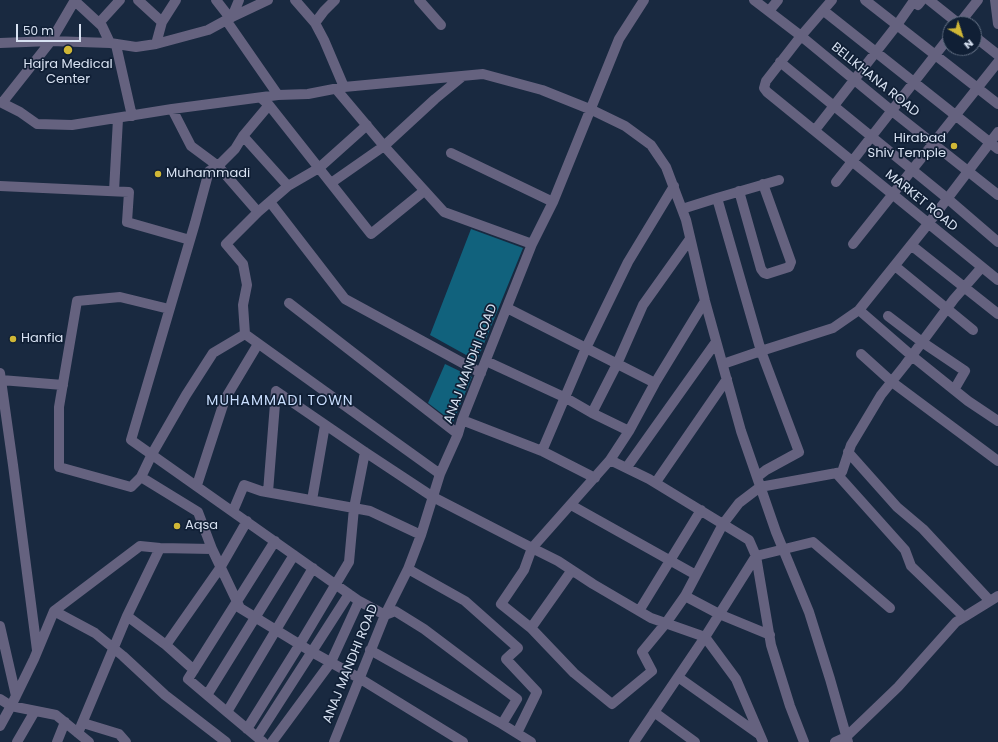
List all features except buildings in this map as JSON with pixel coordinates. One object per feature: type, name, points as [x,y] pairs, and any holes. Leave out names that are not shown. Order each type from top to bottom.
[{"type":"street","points":[[132,116],[113,44],[102,26],[75,0],[51,41],[1,102],[20,112],[37,124],[72,125],[118,119],[172,109],[278,95],[308,94],[340,88],[483,74],[542,90],[592,110],[625,126],[651,145],[666,167],[686,220],[705,301],[741,431],[776,532],[809,612],[847,740]]},
{"type":"street","points":[[99,23],[120,0]]},
{"type":"street","points":[[138,0],[162,22]]},
{"type":"street","points":[[156,44],[162,22],[176,0]]},
{"type":"street","points":[[216,0],[230,18],[278,95]]},
{"type":"street","points":[[230,18],[239,0]]},
{"type":"street","points":[[0,43],[51,41],[113,44],[136,47],[156,44],[208,30],[268,0]]},
{"type":"street","points":[[295,0],[315,23],[324,40],[340,88],[367,126],[444,212],[532,244]]},
{"type":"street","points":[[315,23],[324,10],[335,0]]},
{"type":"street","points":[[419,0],[442,25]]},
{"type":"street","name":"ANAJ MANDHI ROAD","points":[[334,742],[370,650],[385,615],[408,569],[421,535],[440,474],[458,434],[462,420],[532,244],[553,202],[592,110],[619,39],[644,0]]},
{"type":"street","name":"BELLKHANA ROAD","points":[[754,0],[801,36],[892,111],[998,195]]},
{"type":"street","points":[[769,11],[778,0]]},
{"type":"street","points":[[832,0],[780,62],[948,199],[998,242]]},
{"type":"street","points":[[865,0],[998,104]]},
{"type":"street","points":[[815,130],[897,25],[913,2],[918,5],[922,0]]},
{"type":"street","points":[[929,0],[949,16]]},
{"type":"street","points":[[965,16],[978,0]]},
{"type":"street","points":[[995,0],[998,24]]},
{"type":"street","points":[[824,11],[994,146]]},
{"type":"street","points":[[982,42],[998,55]]},
{"type":"street","points":[[836,182],[942,47]]},
{"type":"street","name":"MARKET ROAD","points":[[780,62],[766,81],[764,88],[767,92],[998,280]]},
{"type":"street","points":[[853,244],[998,62]]},
{"type":"street","points":[[331,184],[384,146],[435,99],[463,76]]},
{"type":"street","points":[[261,98],[269,105],[371,234],[424,191]]},
{"type":"street","points":[[269,105],[243,136],[235,149],[218,166],[209,171],[131,440],[359,601],[385,615],[395,611],[424,629],[517,699],[502,724]]},
{"type":"street","points":[[172,109],[191,146],[218,166],[258,212]]},
{"type":"street","points":[[114,191],[118,119]]},
{"type":"street","points":[[367,126],[319,168],[288,186],[258,212],[226,244],[243,264],[247,285],[243,305],[245,334],[440,474]]},
{"type":"street","points":[[723,364],[833,328],[859,310],[968,172],[994,146],[998,132]]},
{"type":"street","points":[[243,136],[288,186]]},
{"type":"street","points":[[451,154],[553,202]]},
{"type":"street","points":[[682,209],[779,180]]},
{"type":"street","points":[[739,191],[761,269],[767,274],[789,267],[791,262],[763,184]]},
{"type":"street","points":[[0,186],[129,192],[127,222],[190,240]]},
{"type":"street","points":[[542,451],[566,398],[586,348],[628,262],[674,186]]},
{"type":"street","points":[[705,301],[655,383],[629,431],[610,460],[532,548],[524,570],[501,604],[531,628],[574,673],[612,704],[652,671],[642,652],[666,623],[685,596],[723,524],[739,503],[759,482],[766,470],[799,452],[761,351],[717,198]]},
{"type":"street","points":[[270,202],[345,299],[481,373]]},
{"type":"street","points":[[592,413],[617,364],[643,305],[690,239]]},
{"type":"street","points":[[911,245],[998,314]]},
{"type":"street","points":[[894,266],[973,330]]},
{"type":"street","points":[[759,482],[842,472],[851,445],[881,395],[964,286],[982,267]]},
{"type":"street","points":[[169,309],[120,297],[77,301],[59,407],[59,467],[131,487],[141,477],[152,454],[186,395],[213,353],[245,334]]},
{"type":"street","points":[[289,303],[458,434]]},
{"type":"street","points":[[507,308],[655,383]]},
{"type":"street","points":[[859,310],[954,390],[998,421]]},
{"type":"street","points":[[888,316],[922,342],[965,371],[954,390]]},
{"type":"street","points":[[627,467],[716,342]]},
{"type":"street","points":[[197,486],[225,399],[258,344]]},
{"type":"street","points":[[861,354],[892,382],[998,460]]},
{"type":"street","points":[[486,361],[566,398],[592,413],[629,431]]},
{"type":"street","points":[[37,652],[0,376],[63,385]]},
{"type":"street","points":[[656,482],[727,379]]},
{"type":"street","points":[[268,492],[276,391],[433,497],[558,561],[651,618],[705,637],[736,679],[761,739]]},
{"type":"street","points":[[462,420],[542,451],[595,478]]},
{"type":"street","points":[[312,500],[325,425]]},
{"type":"street","points":[[247,729],[350,562],[354,508],[365,452]]},
{"type":"street","points":[[835,742],[847,740],[898,687],[956,622],[994,599],[923,530],[897,507],[848,452]]},
{"type":"street","points":[[610,460],[656,482],[750,540],[756,556],[771,645],[790,706],[804,742]]},
{"type":"street","points":[[836,473],[905,550],[911,566],[964,617]]},
{"type":"street","points":[[141,477],[198,512],[220,568],[240,608],[312,652],[359,678],[463,742]]},
{"type":"street","points":[[233,511],[244,485],[268,492],[370,511],[421,535]]},
{"type":"street","points":[[571,505],[696,575]]},
{"type":"street","points":[[639,611],[701,510]]},
{"type":"street","points":[[166,645],[220,568],[247,521]]},
{"type":"street","points":[[275,541],[188,679],[260,740],[312,652],[349,594]]},
{"type":"street","points":[[634,742],[705,637],[756,556],[813,542],[890,608]]},
{"type":"street","points":[[0,726],[37,652],[54,611],[140,546],[212,549]]},
{"type":"street","points":[[78,733],[127,616],[160,548]]},
{"type":"street","points":[[207,695],[294,555]]},
{"type":"street","points":[[228,712],[313,568]]},
{"type":"street","points":[[408,569],[465,601],[518,648],[506,659],[537,692],[518,733]]},
{"type":"street","points":[[531,628],[572,570]]},
{"type":"street","points":[[685,596],[719,614],[770,635]]},
{"type":"street","points":[[272,742],[331,662],[359,601]]},
{"type":"street","points":[[54,611],[95,633],[114,648],[165,695],[226,742]]},
{"type":"street","points":[[127,616],[166,645],[194,670]]},
{"type":"street","points":[[0,626],[16,696]]},
{"type":"street","points":[[370,650],[518,733],[531,742]]},
{"type":"street","points":[[678,677],[761,739]]},
{"type":"street","points":[[0,699],[11,706],[56,715],[89,742]]},
{"type":"street","points":[[17,742],[35,711]]},
{"type":"street","points":[[654,712],[695,742]]},
{"type":"street","points":[[57,742],[65,722]]},
{"type":"street","points":[[83,723],[119,734],[126,742]]},
{"type":"place","name":"Hajra Medical Center","points":[[68,50]]},
{"type":"place","name":"Hirabad Shiv Temple","points":[[954,146]]},
{"type":"place","name":"Muhammadi","points":[[158,174]]},
{"type":"place","name":"Hanfia","points":[[13,339]]},
{"type":"place","name":"Aqsa","points":[[177,526]]},
{"type":"district","name":"MUHAMMADI TOWN","points":[[280,401]]}]
